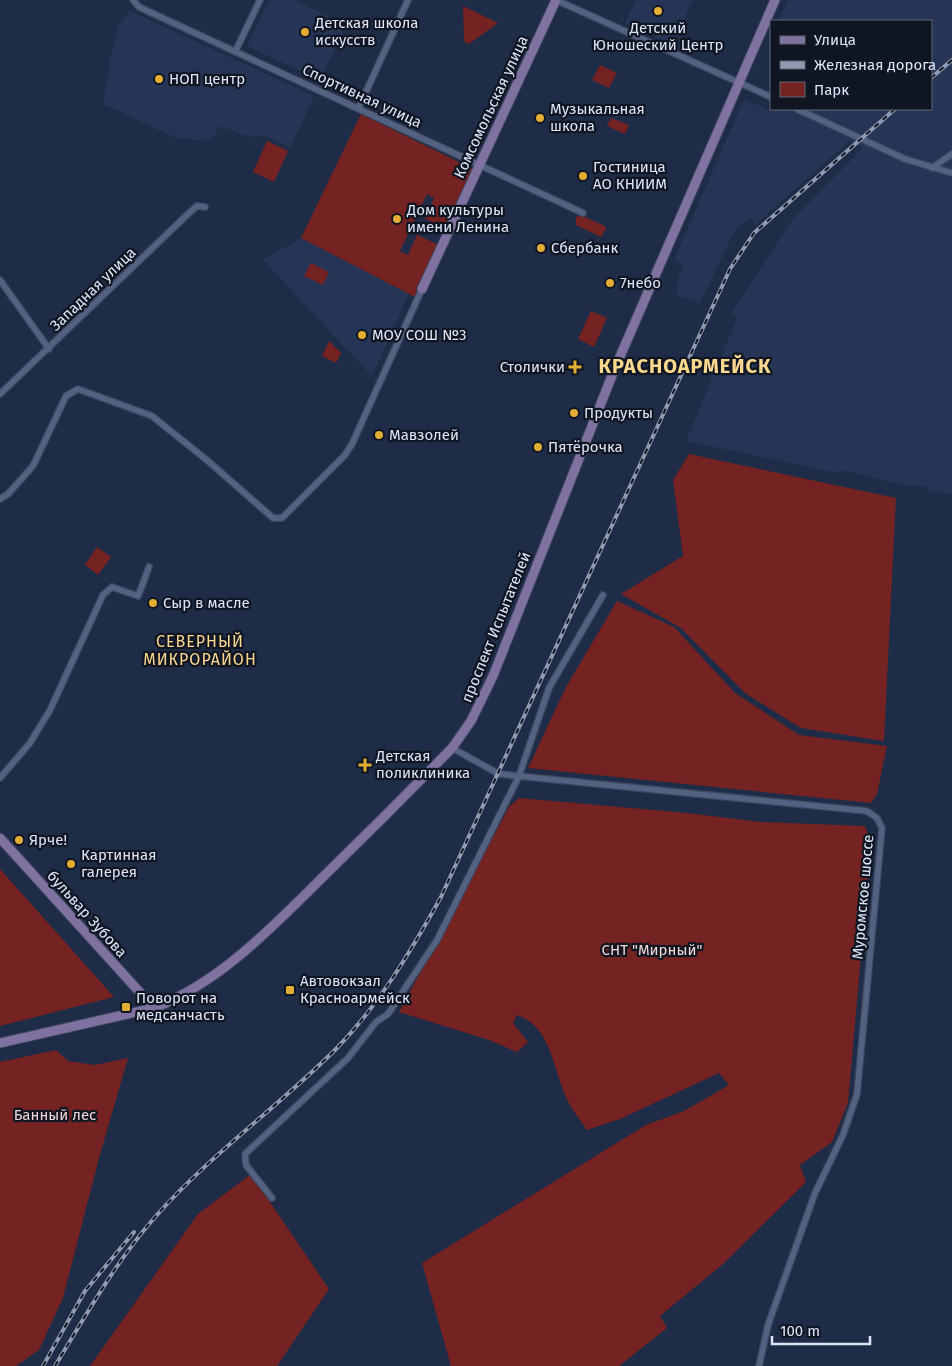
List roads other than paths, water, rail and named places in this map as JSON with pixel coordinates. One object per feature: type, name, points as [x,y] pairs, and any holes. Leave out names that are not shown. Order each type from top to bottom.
[{"type":"main road","name":"Комсомольская улица","points":[[422,289],[556,0]]},
{"type":"main road","name":"проспект Испытателей","points":[[0,1042],[154,1008],[174,1000],[193,989],[231,962],[266,932],[452,748],[472,721],[492,676],[615,368],[775,0]]},
{"type":"main road","name":"бульвар Зубова","points":[[0,838],[154,1008]]},
{"type":"street","name":"Спортивная улица","points":[[133,0],[139,7],[359,107],[480,166],[583,213]]},
{"type":"street","points":[[235,52],[260,0]]},
{"type":"street","points":[[359,107],[408,0]]},
{"type":"street","points":[[556,0],[770,97]]},
{"type":"street","points":[[799,110],[905,159],[952,173]]},
{"type":"street","points":[[932,168],[952,154]]},
{"type":"street","name":"Западная улица","points":[[0,394],[188,214],[197,206],[205,207]]},
{"type":"street","points":[[0,280],[49,349]]},
{"type":"street","name":"Комсомольская улица","points":[[0,499],[8,494],[33,466],[66,396],[78,390],[152,416],[208,461],[273,518],[282,518],[296,506],[352,444],[422,289]]},
{"type":"street","points":[[0,778],[30,743],[50,710],[103,595],[112,587],[138,596],[149,567]]},
{"type":"street","points":[[272,1198],[246,1165],[245,1154],[348,1058],[376,1022],[388,1014],[436,940],[519,776],[549,688],[603,595]]},
{"type":"street","name":"Муромское шоссе","points":[[452,748],[499,774],[867,811],[876,818],[882,828],[857,1094],[843,1135],[816,1193],[768,1325],[758,1366]]},
{"type":"railway","points":[[932,77],[952,60]]},
{"type":"railway","points":[[55,1366],[90,1308],[141,1233],[199,1172],[336,1049],[352,1032],[393,977],[441,897],[730,269],[754,233],[894,110]]},
{"type":"railway","points":[[43,1366],[85,1291],[134,1232]]},
{"type":"place","name":"Детский Юношеский Центр","points":[[658,11]]},
{"type":"place","name":"Детская школа искусств","points":[[305,32]]},
{"type":"place","name":"НОП центр","points":[[159,79]]},
{"type":"place","name":"Музыкальная школа","points":[[540,118]]},
{"type":"place","name":"Гостиница АО КНИИМ","points":[[583,176]]},
{"type":"place","name":"Дом культуры имени Ленина","points":[[397,219]]},
{"type":"place","name":"Сбербанк","points":[[541,248]]},
{"type":"place","name":"7небо","points":[[610,283]]},
{"type":"place","name":"МОУ СОШ №3","points":[[362,335]]},
{"type":"place","name":"Столички","points":[[575,367]]},
{"type":"place","name":"Продукты","points":[[574,413]]},
{"type":"place","name":"Мавзолей","points":[[379,435]]},
{"type":"place","name":"Пятёрочка","points":[[538,447]]},
{"type":"place","name":"Сыр в масле","points":[[153,603]]},
{"type":"place","name":"Детская поликлиника","points":[[365,765]]},
{"type":"place","name":"Ярче!","points":[[19,840]]},
{"type":"place","name":"Картинная галерея","points":[[71,864]]},
{"type":"place","name":"Автовокзал Красноармейск","points":[[290,990]]},
{"type":"place","name":"Поворот на медсанчасть","points":[[126,1007]]},
{"type":"district","name":"КРАСНОАРМЕЙСК","points":[[685,366]]},
{"type":"district","name":"СЕВЕРНЫЙ МИКРОРАЙОН","points":[[200,650]]},
{"type":"park label","name":"СНТ \"Мирный\"","points":[[652,950]]},
{"type":"park label","name":"Банный лес","points":[[55,1115]]}]
